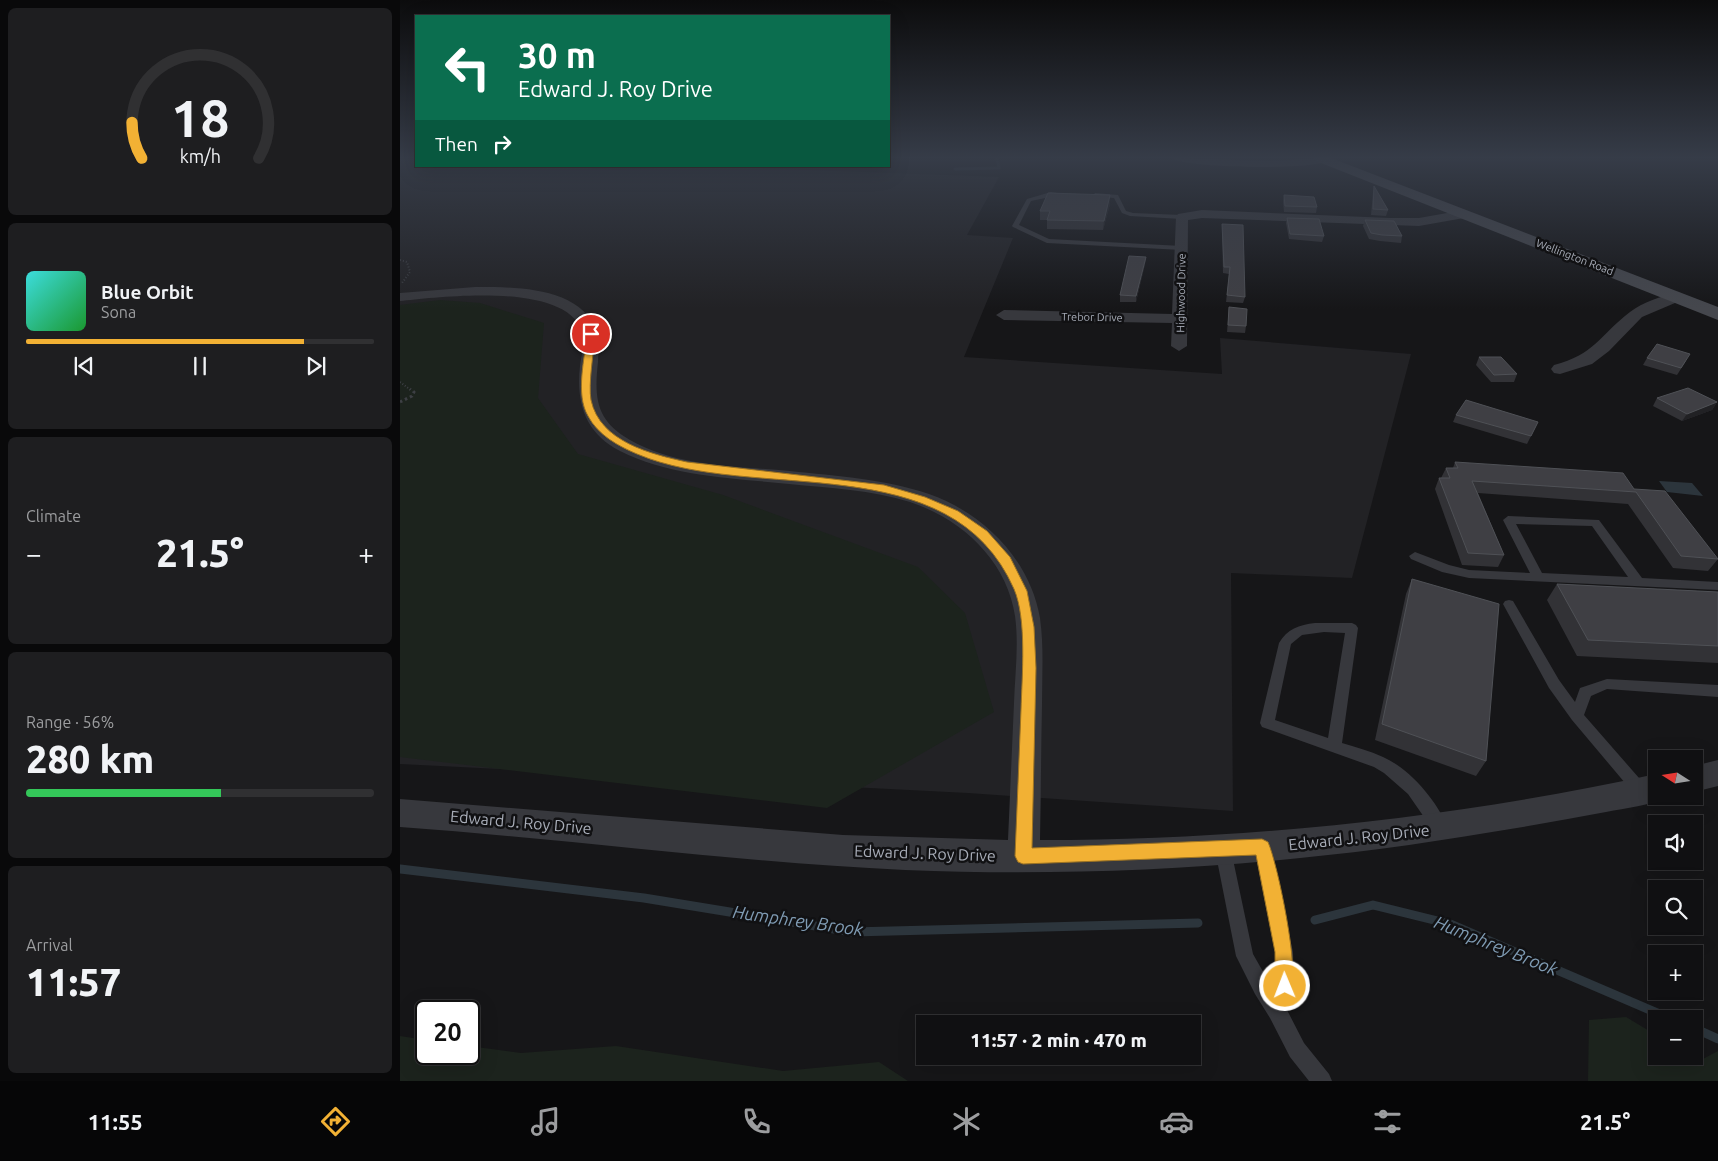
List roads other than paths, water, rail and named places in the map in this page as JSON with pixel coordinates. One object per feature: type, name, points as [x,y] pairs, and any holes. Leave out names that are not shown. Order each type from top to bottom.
[{"type":"main road","name":"Wellington Road","points":[[1450,208],[1718,314]]},
{"type":"street","points":[[1186,216],[1408,222],[1464,214]]},
{"type":"street","name":"Highwood Drive","points":[[1179,346],[1182,248],[1186,216]]},
{"type":"street","points":[[400,297],[486,290],[538,296],[558,302],[580,316],[585,321],[591,334],[586,398],[592,416],[605,432],[625,446],[653,457],[687,465],[884,489],[921,499],[954,514],[983,534],[1005,560],[1021,591],[1028,627],[1029,677],[1023,856]]},
{"type":"street","points":[[1560,369],[1579,365],[1590,359],[1638,313],[1677,297]]},
{"type":"street","name":"Trebor Drive","points":[[1004,315],[1180,319]]},
{"type":"street","points":[[1703,777],[1718,773]]},
{"type":"street","name":"Edward J. Roy Drive","points":[[400,813],[574,826],[754,844],[905,854],[1023,856],[1223,850],[1262,847],[1441,827],[1648,790]]},
{"type":"lane","points":[[1024,208],[1015,226],[1047,241],[1182,248]]},
{"type":"lane","points":[[1122,208],[1124,212],[1132,215],[1186,216]]},
{"type":"lane","points":[[1539,578],[1508,520],[1595,523],[1638,582]]},
{"type":"lane","points":[[1414,556],[1457,572],[1539,578],[1718,586]]},
{"type":"lane","points":[[1509,604],[1554,684],[1577,716],[1648,789]]},
{"type":"lane","points":[[1334,746],[1352,628],[1309,628],[1296,631],[1290,634],[1285,643],[1267,723],[1380,762],[1396,770],[1410,783],[1441,827]]},
{"type":"lane","points":[[1577,716],[1585,692],[1607,684],[1718,691]]},
{"type":"lane","points":[[1262,847],[1284,952],[1285,986],[1277,1011]]},
{"type":"lane","points":[[1223,850],[1245,956],[1297,1050],[1322,1081]]},
{"type":"waterway","name":"Humphrey Brook","points":[[400,869],[644,898],[852,932],[1198,923]]},
{"type":"waterway","name":"Humphrey Brook","points":[[1315,920],[1373,905],[1450,924],[1650,1010]]},
{"type":"waterway","name":"Humphrey Brook","points":[[1703,1032],[1718,1039]]}]
